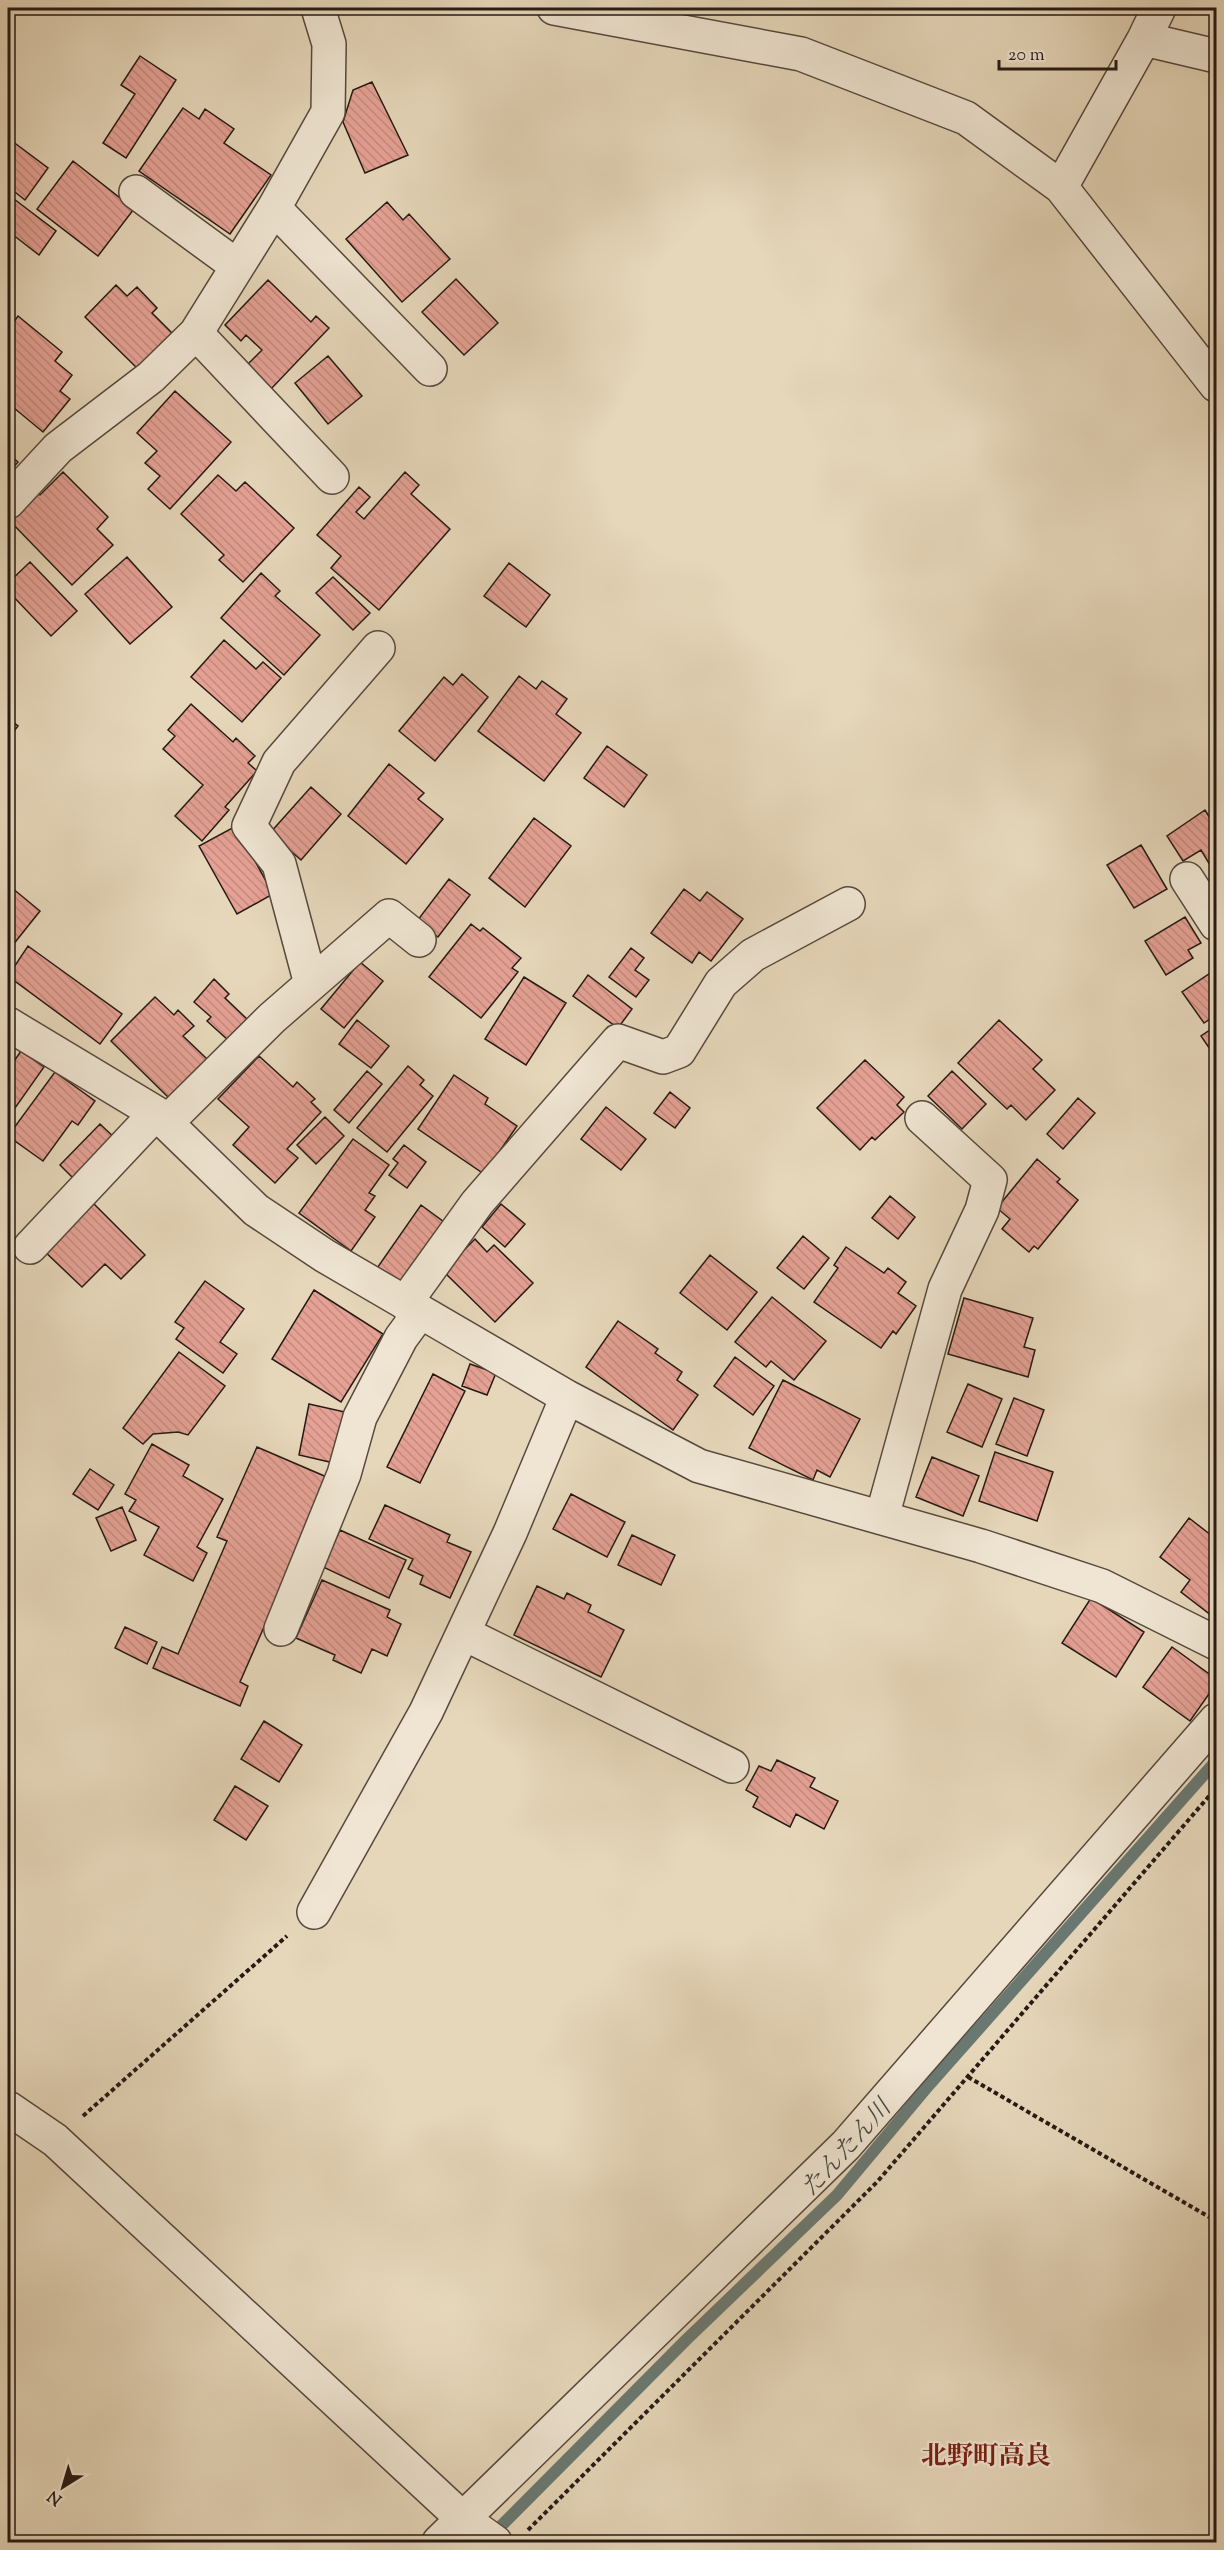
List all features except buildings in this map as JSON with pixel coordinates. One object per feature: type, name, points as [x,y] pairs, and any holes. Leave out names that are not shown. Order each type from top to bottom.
[{"type":"street","points":[[8,502],[58,448],[151,377],[195,333],[274,208],[328,112],[329,44],[318,8]]},
{"type":"street","points":[[554,8],[801,54],[966,118],[1061,187],[1216,385]]},
{"type":"street","points":[[1061,187],[1159,8]]},
{"type":"street","points":[[1144,39],[1216,56]]},
{"type":"street","points":[[136,192],[237,266]]},
{"type":"street","points":[[274,208],[430,369]]},
{"type":"street","points":[[195,333],[332,477]]},
{"type":"street","points":[[311,984],[279,864],[249,826],[279,762],[378,648]]},
{"type":"street","points":[[281,1629],[344,1474],[360,1417],[401,1338],[413,1307],[477,1203],[618,1041],[663,1057],[679,1051],[721,983],[753,955],[848,904]]},
{"type":"street","points":[[30,1247],[161,1118],[389,916],[419,940]]},
{"type":"street","points":[[8,1024],[161,1118],[256,1210],[325,1256],[567,1397],[699,1466],[981,1546],[1102,1586],[1216,1642]]},
{"type":"street","points":[[882,1517],[945,1289],[982,1210],[990,1180],[922,1118]]},
{"type":"street","points":[[314,1912],[426,1712],[510,1533],[567,1397]]},
{"type":"street","points":[[463,1633],[732,1766]]},
{"type":"street","points":[[439,2542],[479,2531],[846,2145],[1216,1720]]},
{"type":"street","points":[[8,2108],[55,2140],[479,2531]]},
{"type":"path","points":[[55,2140],[314,1912]]},
{"type":"path","points":[[968,2077],[1216,2221]]},
{"type":"waterway","name":"たんたん川","points":[[490,2537],[686,2340],[837,2195],[929,2085],[1216,1761]]},
{"type":"district","name":"北野町高良","points":[[986,2457]]}]
